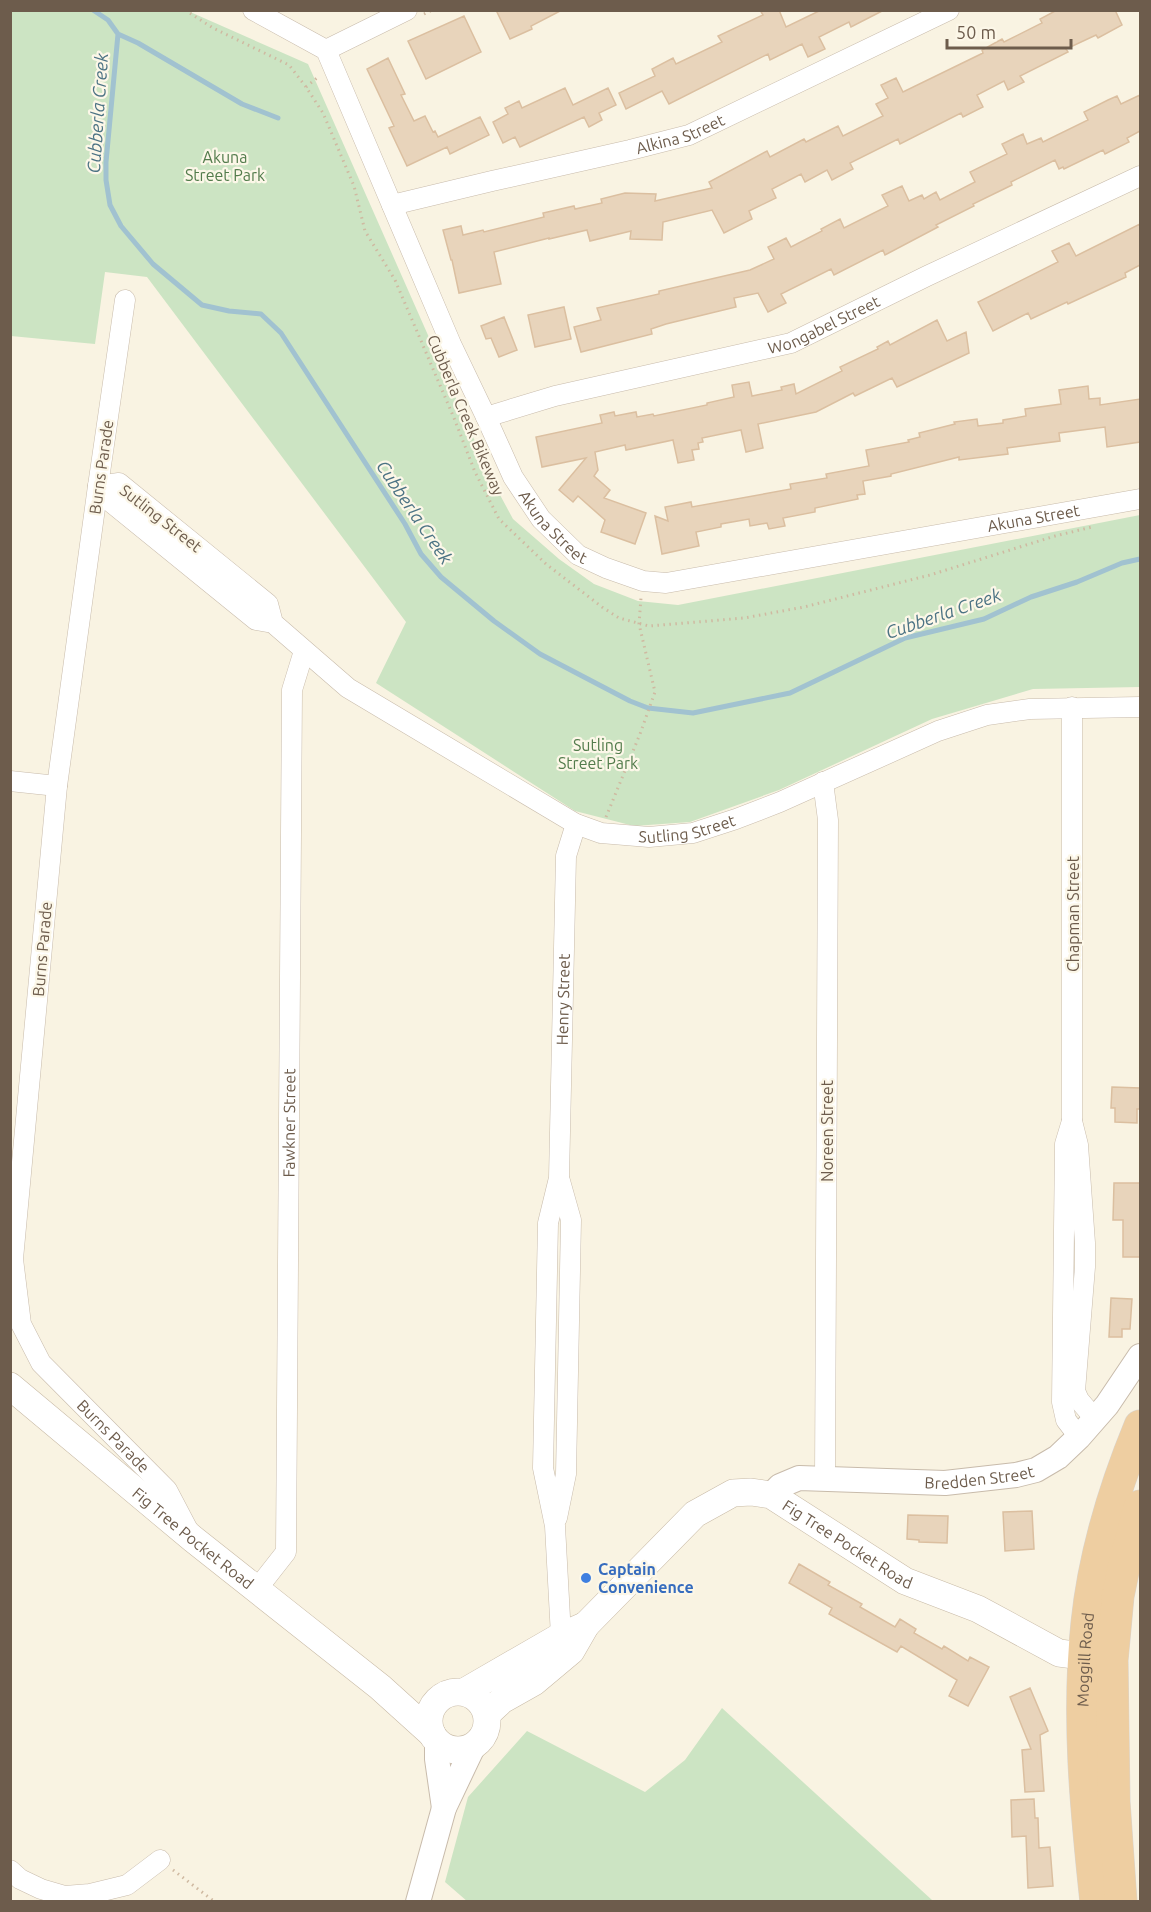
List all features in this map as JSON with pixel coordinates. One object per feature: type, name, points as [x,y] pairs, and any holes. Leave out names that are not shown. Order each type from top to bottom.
[{"type":"highway","name":"Moggill Road","points":[[1121,1902],[1114,1791],[1091,1594],[1114,1495],[1140,1426]]},
{"type":"highway","name":"Moggill Road","points":[[1096,1902],[1083,1739],[1098,1658],[1118,1596],[1140,1506]]},
{"type":"main road","name":"Fig Tree Pocket Road","points":[[10,1386],[194,1539],[380,1688],[434,1738]]},
{"type":"main road","name":"Fig Tree Pocket Road","points":[[487,1714],[502,1700],[534,1682],[566,1643],[695,1514],[733,1493],[751,1492],[771,1495],[905,1581],[978,1609],[1054,1650],[1098,1658]]},
{"type":"main road","name":"Fig Tree Pocket Road","points":[[380,1688],[419,1696],[455,1694],[566,1643]]},
{"type":"main road","points":[[455,1694],[479,1700],[487,1714],[488,1724],[480,1741],[473,1747],[454,1751],[445,1748],[434,1738],[429,1725],[433,1707],[438,1700],[455,1694]]},
{"type":"street","points":[[253,10],[326,50],[407,10]]},
{"type":"street","name":"Alkina Street","points":[[392,205],[689,135],[949,10]]},
{"type":"street","name":"Akuna Street","points":[[326,50],[451,344],[513,477],[541,519],[578,555],[643,581],[666,583],[1140,499]]},
{"type":"street","name":"Wongabel Street","points":[[486,417],[555,396],[791,344],[927,276],[1140,176]]},
{"type":"street","name":"Burns Parade","points":[[125,300],[57,786],[14,1259],[21,1324],[41,1363],[166,1490],[194,1539]]},
{"type":"street","name":"Sutling Street","points":[[98,486],[107,499],[256,620],[273,623],[348,687],[576,824],[601,833],[649,837],[693,833],[736,819],[938,730],[987,715],[1030,709],[1140,707]]},
{"type":"street","name":"Fawkner Street","points":[[257,1589],[286,1552],[292,690],[304,651]]},
{"type":"street","name":"Chapman Street","points":[[1072,707],[1072,1121],[1078,1145],[1085,1243],[1075,1391],[1079,1400],[1095,1419]]},
{"type":"street","points":[[10,781],[57,786]]},
{"type":"street","name":"Noreen Street","points":[[823,782],[828,820],[825,1480]]},
{"type":"street","name":"Henry Street","points":[[566,1643],[555,1526],[566,1474],[571,1220],[559,1178],[566,856],[576,824]]},
{"type":"street","name":"Chapman Street","points":[[1072,1121],[1065,1144],[1062,1402],[1066,1420],[1079,1437]]},
{"type":"street","name":"Bredden Street","points":[[771,1495],[780,1486],[799,1478],[945,1483],[1016,1475],[1036,1470],[1058,1457],[1079,1437],[1095,1419],[1140,1356]]},
{"type":"street","points":[[434,1738],[444,1808]]},
{"type":"street","points":[[418,1902],[444,1808],[473,1747]]},
{"type":"street","points":[[10,1870],[20,1879],[41,1889],[65,1896],[90,1894],[127,1885],[160,1860]]},
{"type":"path","name":"Cubberla Creek Bikeway","points":[[185,10],[213,28],[289,65],[306,87],[323,113],[354,186],[365,231],[395,280],[475,472],[499,519],[546,564],[619,618],[649,626],[734,619],[804,607],[930,575],[1055,536],[1098,526]]},
{"type":"path","points":[[306,87],[322,74]]},
{"type":"path","points":[[601,833],[655,692],[639,624],[643,581]]},
{"type":"path","points":[[160,1860],[215,1902]]},
{"type":"green space","points":[[10,11],[188,11],[308,64],[493,482],[513,519],[559,559],[594,584],[638,601],[678,605],[1140,515],[1140,687],[1033,689],[932,719],[779,790],[690,822],[634,826],[575,811],[376,683],[406,622],[147,277],[105,272],[95,344],[11,336]]},
{"type":"green space","points":[[722,1708],[932,1900],[936,1901],[468,1902],[445,1882],[468,1797],[527,1731],[645,1792],[685,1760]]},
{"type":"building","points":[[496,10],[562,10],[531,26],[532,29],[510,39]]},
{"type":"building","points":[[760,10],[779,10],[786,27],[821,10],[884,10],[851,27],[849,22],[819,37],[825,49],[808,57],[802,44],[770,60],[768,54],[669,104],[662,91],[626,109],[619,93],[655,76],[652,69],[673,58],[676,64],[722,42],[718,36],[763,15]]},
{"type":"building","points":[[1057,10],[1115,10],[1122,25],[1098,38],[1096,35],[1066,49],[1068,52],[1020,76],[1024,82],[1008,90],[1004,81],[977,95],[983,107],[963,117],[961,113],[900,144],[898,139],[850,163],[853,169],[832,180],[827,170],[805,182],[801,174],[772,189],[776,198],[749,211],[752,219],[724,233],[712,210],[663,222],[662,240],[630,239],[631,231],[590,241],[587,230],[549,238],[494,252],[501,284],[459,293],[443,230],[461,226],[463,235],[483,230],[484,232],[544,217],[543,213],[602,203],[601,199],[625,193],[656,194],[655,201],[712,188],[709,182],[767,151],[770,157],[804,139],[806,142],[838,126],[843,136],[883,116],[876,104],[888,98],[881,85],[896,78],[903,92],[983,53],[982,50],[1002,39],[1004,42],[1042,23],[1040,19]]},
{"type":"building","points":[[464,16],[481,52],[426,79],[408,41]]},
{"type":"building","points":[[388,58],[405,94],[401,95],[414,121],[425,116],[438,137],[480,117],[489,135],[450,154],[447,147],[407,166],[389,128],[394,126],[367,69]]},
{"type":"building","points":[[565,88],[573,105],[608,88],[616,105],[599,113],[602,120],[589,127],[584,117],[520,147],[515,137],[503,143],[493,122],[508,114],[505,108],[519,101],[522,108]]},
{"type":"building","points":[[1140,95],[1140,131],[1127,138],[1129,142],[1105,154],[1103,150],[1064,169],[1063,167],[1059,169],[1055,160],[1011,182],[1012,185],[973,204],[974,206],[936,225],[938,227],[885,255],[883,250],[834,275],[831,269],[781,294],[786,303],[768,312],[758,293],[734,298],[736,307],[666,324],[651,329],[652,334],[581,352],[574,327],[601,320],[597,308],[750,270],[774,259],[768,247],[786,238],[791,247],[840,219],[844,228],[888,206],[882,195],[902,186],[909,201],[922,195],[924,199],[936,192],[940,200],[975,182],[970,172],[1007,154],[1002,144],[1023,134],[1027,144],[1041,138],[1043,142],[1088,120],[1084,112],[1108,100],[1117,96],[1121,104]]},
{"type":"building","points":[[1140,224],[1140,265],[1125,273],[1126,277],[1031,319],[1028,313],[993,331],[978,302],[1058,262],[1052,251],[1069,243],[1076,256]]},
{"type":"building","points":[[564,307],[571,339],[535,347],[528,315]]},
{"type":"building","points":[[504,317],[517,350],[499,357],[491,338],[486,339],[481,326]]},
{"type":"building","points":[[937,320],[947,341],[966,332],[969,353],[897,387],[892,378],[855,396],[853,393],[816,412],[758,424],[763,448],[746,452],[741,430],[702,438],[703,442],[698,443],[699,449],[692,450],[694,460],[678,463],[673,440],[626,450],[625,445],[595,452],[598,470],[594,476],[610,490],[604,498],[646,513],[635,544],[601,532],[605,520],[578,496],[573,502],[559,490],[586,458],[542,467],[536,437],[602,423],[600,415],[614,412],[615,416],[636,412],[637,417],[653,414],[654,416],[707,405],[707,403],[734,397],[732,385],[749,382],[752,396],[782,390],[781,387],[794,384],[796,394],[842,371],[840,367],[878,349],[877,347],[888,341],[890,345]]},
{"type":"building","points":[[1088,386],[1089,399],[1100,398],[1100,405],[1140,399],[1140,442],[1107,447],[1105,427],[1059,433],[1060,441],[1007,448],[1008,454],[959,460],[959,457],[891,474],[891,476],[863,481],[865,494],[857,495],[858,499],[815,508],[815,512],[783,518],[785,526],[769,529],[767,523],[750,526],[749,519],[721,524],[721,527],[696,532],[699,546],[662,554],[655,516],[668,521],[665,507],[691,502],[692,507],[791,489],[790,484],[827,478],[826,474],[869,466],[866,450],[909,442],[908,440],[920,437],[919,433],[955,424],[954,422],[977,419],[978,426],[1003,423],[1003,420],[1026,416],[1025,409],[1061,404],[1059,390]]},
{"type":"building","points":[[1112,1087],[1140,1088],[1137,1123],[1115,1122],[1115,1108],[1111,1108]]},
{"type":"building","points":[[1114,1183],[1140,1183],[1140,1257],[1123,1257],[1123,1220],[1113,1220]]},
{"type":"building","points":[[1111,1298],[1132,1299],[1130,1329],[1122,1329],[1122,1337],[1109,1337]]},
{"type":"building","points":[[1032,1511],[1034,1549],[1005,1551],[1003,1512]]},
{"type":"building","points":[[908,1515],[948,1516],[947,1543],[907,1539]]},
{"type":"building","points":[[799,1564],[830,1582],[828,1585],[862,1604],[860,1607],[895,1627],[900,1619],[916,1629],[914,1633],[942,1649],[944,1646],[968,1661],[970,1657],[989,1667],[968,1706],[949,1696],[957,1680],[901,1646],[897,1652],[829,1614],[832,1608],[789,1583]]},
{"type":"building","points":[[1030,1688],[1048,1731],[1040,1735],[1044,1791],[1025,1792],[1022,1750],[1031,1749],[1010,1697]]},
{"type":"building","points":[[1034,1799],[1035,1818],[1038,1818],[1039,1848],[1050,1847],[1053,1886],[1028,1888],[1026,1836],[1012,1837],[1011,1800]]},
{"type":"waterway","name":"Cubberla Creek","points":[[93,10],[108,20],[118,34],[106,180],[110,205],[121,226],[153,264],[202,305],[229,311],[261,314],[281,333],[405,524],[421,554],[441,577],[494,621],[540,654],[648,708],[693,713],[790,693],[905,638],[984,619],[1031,597],[1077,582],[1122,563],[1140,559]]},
{"type":"waterway","points":[[118,34],[138,43],[242,104],[278,118]]},
{"type":"place","name":"Captain Convenience","points":[[586,1578]]},
{"type":"park label","name":"Akuna Street Park","points":[[225,166]]},
{"type":"park label","name":"Sutling Street Park","points":[[598,754]]}]
